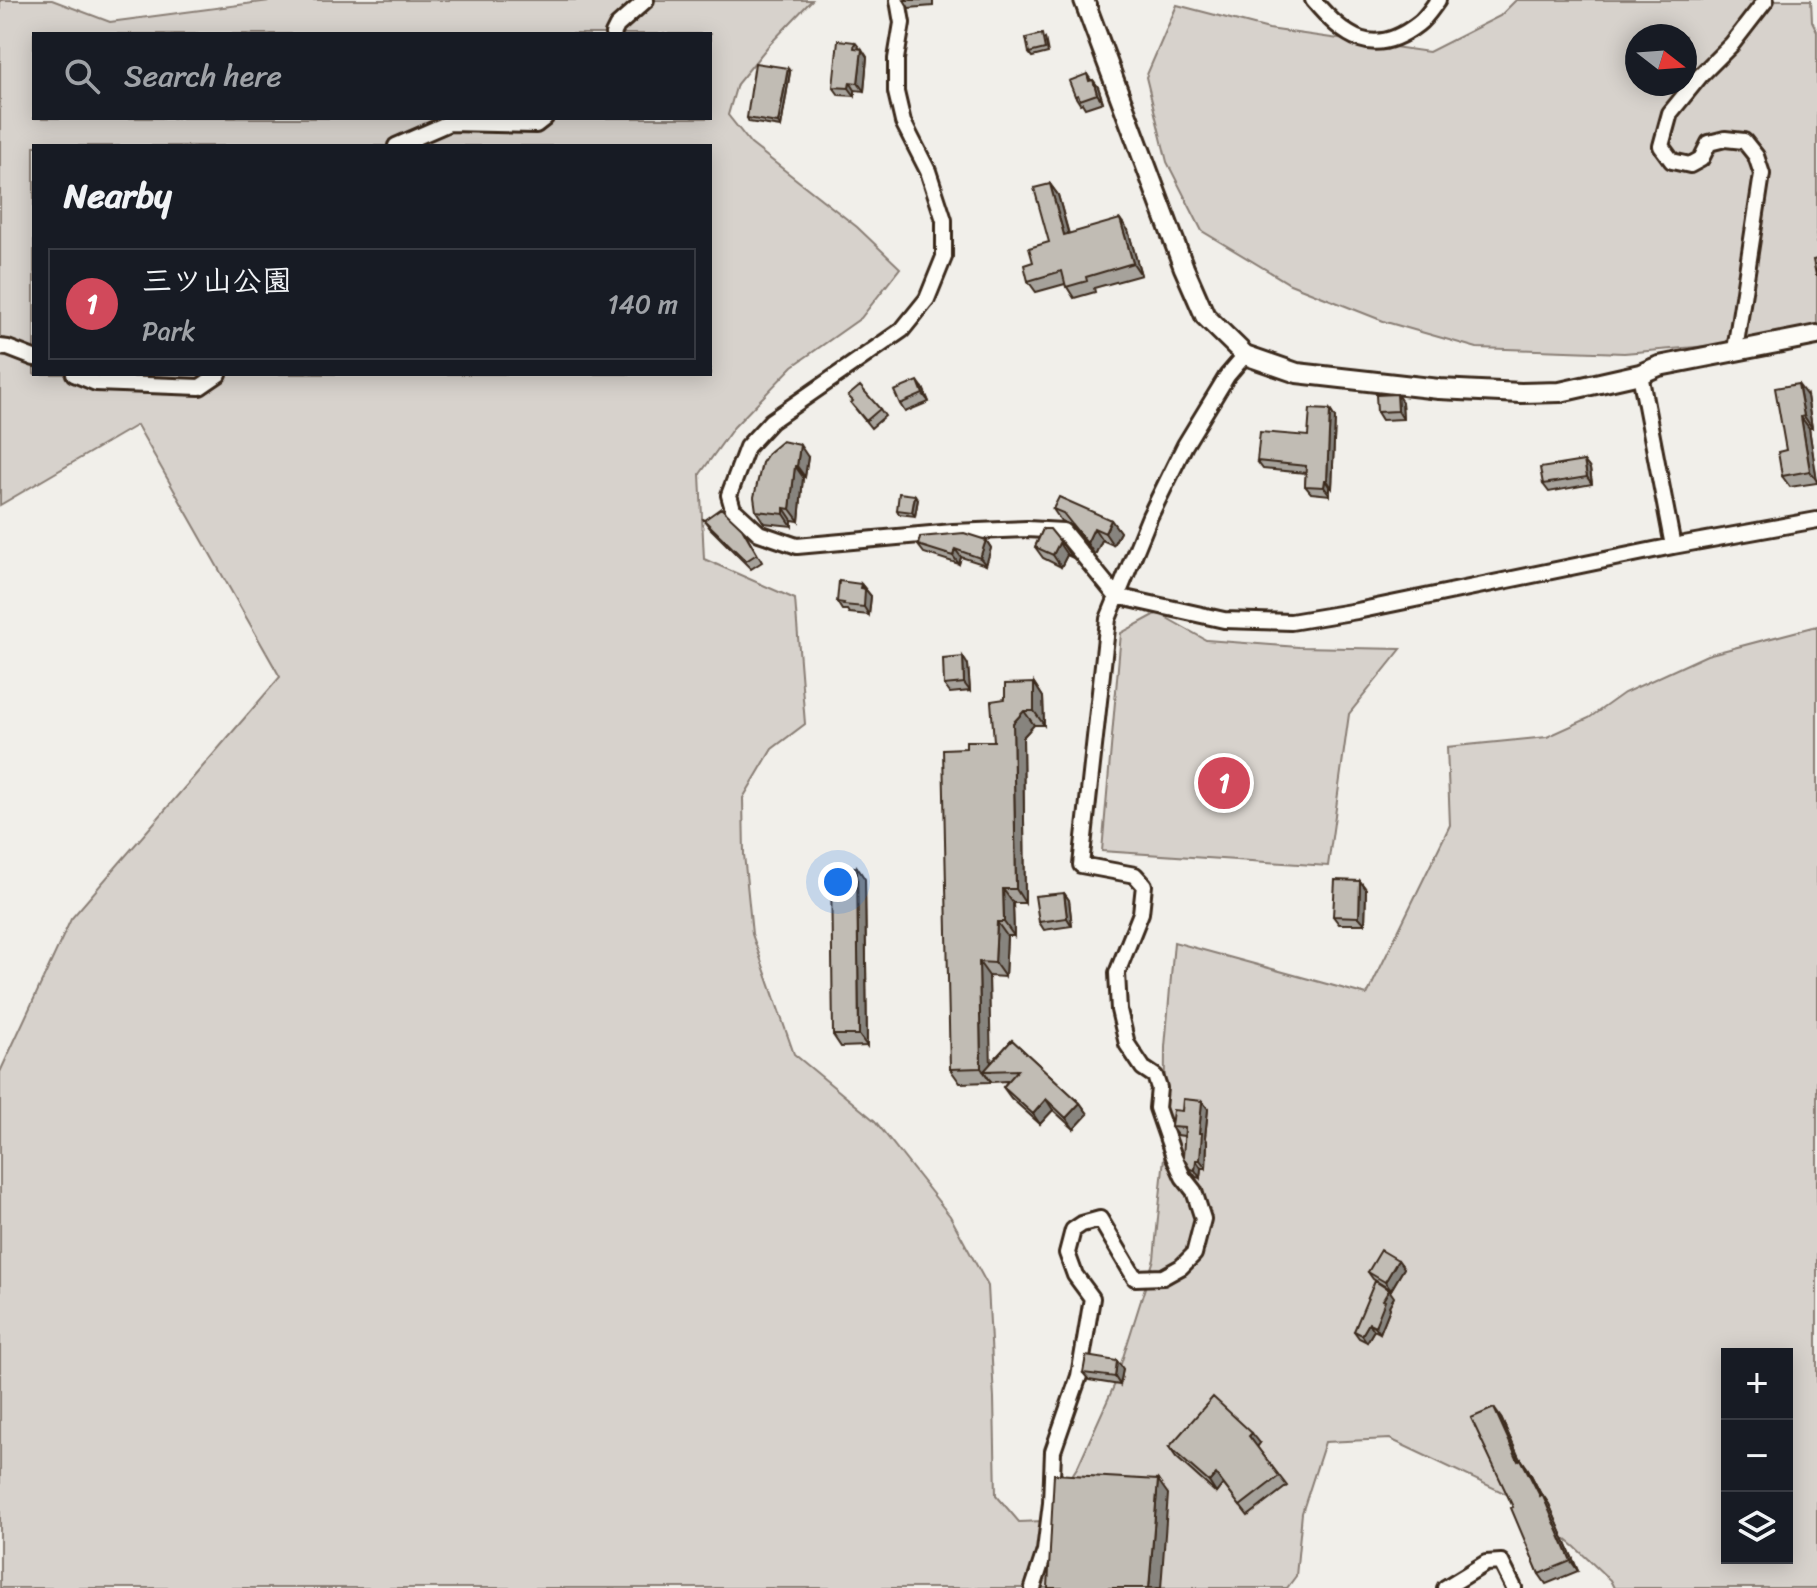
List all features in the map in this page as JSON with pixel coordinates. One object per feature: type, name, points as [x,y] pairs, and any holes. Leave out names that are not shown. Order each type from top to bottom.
[{"type":"street","points":[[614,32],[646,0]]},
{"type":"street","points":[[898,0],[902,23],[896,59],[896,92],[903,122],[928,171],[944,220],[944,257],[927,299],[902,330],[771,421],[747,447],[729,495],[733,509],[759,533],[797,546],[953,532],[1063,531],[1116,596],[1224,620],[1291,622],[1817,520]]},
{"type":"street","points":[[1084,0],[1184,268],[1205,316],[1245,355],[1297,373],[1439,389],[1560,392],[1640,374],[1659,366],[1817,335]]},
{"type":"street","points":[[1313,0],[1351,37],[1375,43],[1388,41],[1420,24],[1438,0]]},
{"type":"street","points":[[1735,350],[1762,174],[1756,156],[1744,141],[1725,139],[1709,143],[1701,159],[1690,165],[1672,161],[1661,146],[1670,113],[1700,76],[1732,44],[1766,0]]},
{"type":"street","points":[[401,144],[449,123],[536,125],[542,120]]},
{"type":"street","points":[[0,347],[32,357]]},
{"type":"street","points":[[1033,1588],[1045,1551],[1053,1451],[1079,1376],[1092,1298],[1075,1275],[1067,1253],[1073,1230],[1100,1219],[1135,1278],[1163,1277],[1181,1267],[1194,1254],[1203,1219],[1194,1191],[1174,1157],[1157,1108],[1159,1088],[1155,1076],[1143,1068],[1127,1044],[1119,1010],[1117,973],[1141,913],[1144,885],[1135,875],[1081,865],[1108,619],[1150,516],[1185,445],[1227,376],[1245,355]]},
{"type":"street","points":[[1640,374],[1673,546]]},
{"type":"street","points":[[79,376],[96,383],[200,387],[216,376]]},
{"type":"street","points":[[1445,1588],[1486,1563],[1501,1562],[1514,1588]]},
{"type":"shaded area","points":[[0,0],[52,0],[110,22],[277,0],[812,0],[737,84],[728,115],[751,144],[857,227],[900,268],[861,318],[793,366],[734,427],[700,474],[704,559],[795,599],[805,724],[772,749],[743,798],[744,854],[752,934],[794,1054],[875,1121],[950,1216],[988,1286],[996,1495],[1019,1522],[1043,1521],[1078,1466],[1114,1386],[1154,1259],[1164,1157],[1165,1047],[1174,942],[1367,995],[1450,825],[1447,747],[1547,737],[1589,718],[1624,693],[1707,655],[1817,626],[1817,1588],[1614,1588],[1610,1580],[1575,1547],[1515,1498],[1390,1439],[1325,1442],[1302,1513],[1296,1576],[1287,1588],[0,1588],[0,1072],[71,919],[280,677],[137,425],[0,505]]},
{"type":"shaded area","points":[[1516,0],[1811,0],[1812,21],[1817,31],[1817,337],[1624,353],[1477,348],[1386,322],[1290,284],[1202,231],[1167,162],[1146,77],[1177,5],[1269,29],[1429,52],[1500,16]]},
{"type":"shaded area","points":[[1158,613],[1206,640],[1299,647],[1401,649],[1349,714],[1328,866],[1102,851],[1121,633]]},
{"type":"building","points":[[1042,34],[1045,49],[1029,53],[1026,38]]},
{"type":"building","points":[[838,40],[855,42],[854,48],[862,49],[858,83],[850,82],[849,88],[833,87]]},
{"type":"building","points":[[755,63],[788,68],[778,123],[747,118]]},
{"type":"building","points":[[1087,74],[1089,81],[1093,80],[1097,94],[1080,100],[1069,81]]},
{"type":"building","points":[[1050,184],[1064,235],[1120,219],[1133,263],[1086,277],[1087,281],[1066,287],[1062,271],[1028,281],[1024,265],[1033,262],[1029,248],[1049,242],[1034,188]]},
{"type":"building","points":[[918,381],[923,394],[900,404],[894,391]]},
{"type":"building","points":[[1798,384],[1810,471],[1782,476],[1778,452],[1786,450],[1775,388]]},
{"type":"building","points":[[860,386],[880,409],[866,421],[848,396]]},
{"type":"building","points":[[1397,394],[1398,411],[1377,412],[1376,395]]},
{"type":"building","points":[[1310,409],[1330,410],[1327,480],[1324,487],[1305,486],[1306,466],[1257,461],[1260,432],[1308,436]]},
{"type":"building","points":[[782,441],[800,445],[790,509],[784,508],[784,514],[756,511],[754,497],[762,463]]},
{"type":"building","points":[[1584,461],[1587,477],[1543,484],[1540,468]]},
{"type":"building","points":[[899,493],[915,495],[912,512],[897,510]]},
{"type":"building","points":[[1059,497],[1111,520],[1105,533],[1094,528],[1087,543],[1063,513],[1053,509]]},
{"type":"building","points":[[721,508],[742,528],[757,554],[746,561],[704,520]]},
{"type":"building","points":[[1043,529],[1050,529],[1063,545],[1059,543],[1053,555],[1035,547]]},
{"type":"building","points":[[964,533],[986,540],[980,558],[955,549],[953,556],[918,545],[920,537]]},
{"type":"building","points":[[839,581],[861,584],[860,588],[865,589],[864,607],[837,602]]},
{"type":"building","points":[[963,657],[964,683],[944,685],[943,659]]},
{"type":"building","points":[[1034,683],[1034,711],[1024,711],[1013,723],[1016,889],[1003,889],[1004,922],[997,922],[995,963],[979,962],[981,1068],[950,1069],[943,749],[966,748],[966,741],[994,741],[991,701],[1005,699],[1005,684]]},
{"type":"building","points":[[857,867],[859,1035],[833,1035],[831,868]]},
{"type":"building","points":[[1335,880],[1360,881],[1359,917],[1333,916]]},
{"type":"building","points":[[1064,893],[1067,918],[1039,922],[1035,896]]},
{"type":"building","points":[[1012,1040],[1080,1103],[1066,1118],[1046,1099],[1033,1114],[1003,1087],[1018,1070],[984,1071]]},
{"type":"building","points":[[1183,1099],[1202,1101],[1200,1160],[1196,1160],[1195,1170],[1190,1169],[1183,1157],[1185,1128],[1171,1127],[1173,1110],[1182,1111]]},
{"type":"building","points":[[1381,1250],[1398,1260],[1385,1282],[1368,1272]]},
{"type":"building","points":[[1375,1281],[1389,1290],[1375,1326],[1369,1323],[1362,1335],[1354,1331]]},
{"type":"building","points":[[1086,1356],[1117,1361],[1115,1377],[1083,1373]]},
{"type":"building","points":[[1213,1397],[1252,1433],[1249,1436],[1279,1476],[1240,1506],[1216,1474],[1209,1482],[1169,1447]]},
{"type":"building","points":[[1494,1408],[1518,1461],[1521,1459],[1540,1496],[1542,1494],[1571,1561],[1539,1574],[1513,1507],[1471,1418]]},
{"type":"building","points":[[1054,1474],[1158,1480],[1149,1588],[1048,1588]]},
{"type":"place","name":"三ツ山公園","points":[[1224,783]]}]
